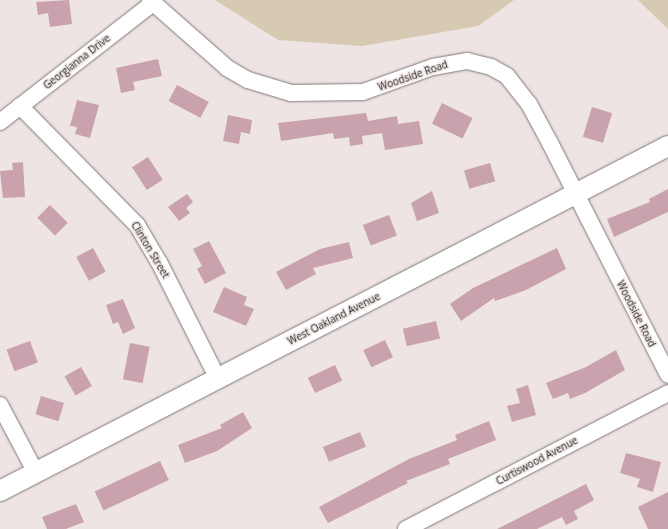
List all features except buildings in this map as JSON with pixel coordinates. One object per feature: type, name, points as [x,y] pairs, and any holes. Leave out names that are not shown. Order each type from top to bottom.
[{"type":"street","name":"Georgianna Drive","points":[[0,122],[151,1]]},
{"type":"street","name":"Woodside Road","points":[[151,1],[227,68],[248,80],[291,93],[363,92],[445,64],[467,61],[491,67],[517,86],[576,194],[668,375]]},
{"type":"street","name":"Clinton Street","points":[[20,106],[137,225],[160,264],[218,379]]},
{"type":"street","name":"West Oakland Avenue","points":[[0,491],[35,471],[218,379],[668,146]]},
{"type":"street","name":"Curtiswood Avenue","points":[[406,529],[668,393]]},
{"type":"street","points":[[0,405],[35,471]]},
{"type":"shaded area","points":[[215,0],[514,0],[478,26],[362,46],[278,40]]},
{"type":"shaded area","points":[[638,0],[668,0],[668,29]]}]
